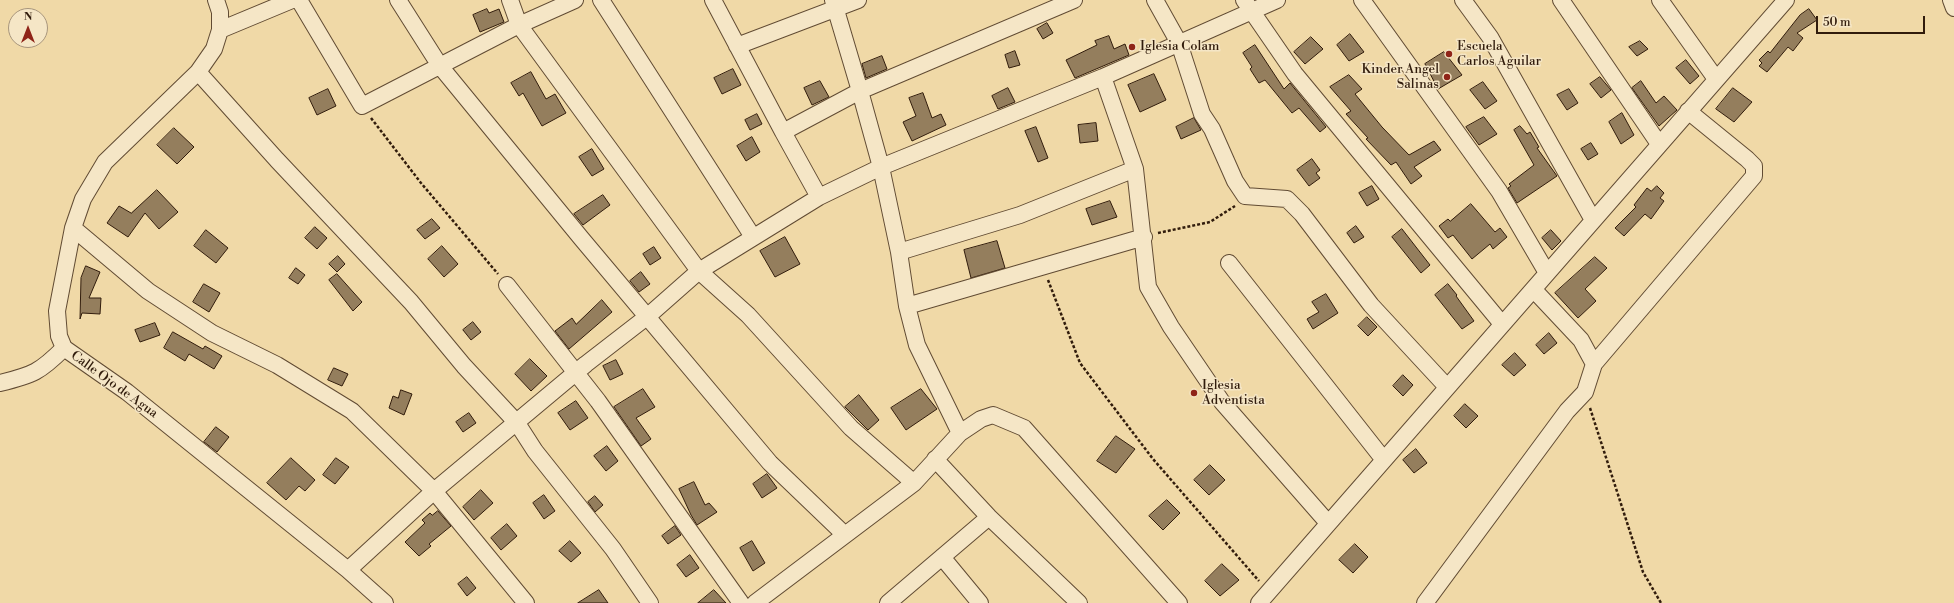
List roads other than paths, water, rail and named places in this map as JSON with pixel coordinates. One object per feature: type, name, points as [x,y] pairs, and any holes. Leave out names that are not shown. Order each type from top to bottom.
[{"type":"street","name":"Calle Ojo de Agua","points":[[216,0],[220,12],[220,30],[214,49],[198,72],[105,162],[83,200],[72,228],[57,311],[56,323],[59,336],[64,348],[127,392],[348,570],[385,603]]},
{"type":"street","points":[[220,30],[292,0]]},
{"type":"street","points":[[299,0],[362,106],[519,25],[575,0]]},
{"type":"street","points":[[398,0],[440,66],[770,463],[844,534]]},
{"type":"street","points":[[510,0],[519,25],[699,271],[748,315],[851,428],[914,483]]},
{"type":"street","points":[[602,0],[753,238]]},
{"type":"street","points":[[713,0],[818,197]]},
{"type":"street","points":[[737,46],[834,5],[858,0]]},
{"type":"street","points":[[783,132],[860,91],[1074,0]]},
{"type":"street","points":[[1155,0],[1179,43],[1202,114],[1212,129],[1235,181],[1245,196],[1287,200],[1302,214],[1371,305],[1447,387]]},
{"type":"street","points":[[348,570],[434,491],[575,373],[648,316],[699,271],[818,197],[881,167],[1102,77],[1179,43],[1247,6],[1277,0]]},
{"type":"street","points":[[1362,0],[1499,191],[1547,273]]},
{"type":"street","points":[[1463,0],[1490,37],[1593,220]]},
{"type":"street","points":[[1561,0],[1659,144]]},
{"type":"street","points":[[1660,0],[1716,79]]},
{"type":"street","points":[[1951,0],[1954,8]]},
{"type":"street","points":[[1264,597],[1502,324],[1534,290],[1547,273],[1716,79],[1778,3]]},
{"type":"street","points":[[834,5],[881,167],[899,252],[907,306],[917,344],[960,433]]},
{"type":"street","points":[[1247,6],[1295,74],[1502,324]]},
{"type":"street","points":[[198,72],[277,160],[411,302],[464,366],[517,423],[535,451],[613,549],[650,603]]},
{"type":"street","points":[[1102,77],[1135,169],[1144,236],[1148,287],[1172,327],[1222,402],[1328,523]]},
{"type":"street","points":[[1425,603],[1567,411],[1585,392],[1594,364],[1754,176],[1754,166],[1747,159],[1688,111]]},
{"type":"street","points":[[899,252],[1020,215],[1135,169]]},
{"type":"street","points":[[72,228],[148,291],[212,333],[276,365],[352,411],[434,491],[526,603]]},
{"type":"street","points":[[907,306],[1144,236]]},
{"type":"street","points":[[1229,263],[1384,460]]},
{"type":"street","points":[[507,285],[598,401],[741,603]]},
{"type":"street","points":[[1534,290],[1581,340],[1594,364]]},
{"type":"street","points":[[0,383],[28,376],[46,366],[64,348]]},
{"type":"street","points":[[754,603],[914,483],[960,433],[981,419],[994,415],[1024,428],[1179,603]]},
{"type":"street","points":[[935,459],[989,517],[1079,603]]},
{"type":"street","points":[[888,603],[989,517]]},
{"type":"street","points":[[942,557],[980,603]]},
{"type":"place","name":"Iglesia Colam","points":[[1132,47]]},
{"type":"place","name":"Escuela Carlos Aguilar","points":[[1449,54]]},
{"type":"place","name":"Kinder Angel Salinas","points":[[1447,77]]},
{"type":"place","name":"Iglesia Adventista","points":[[1194,393]]}]
